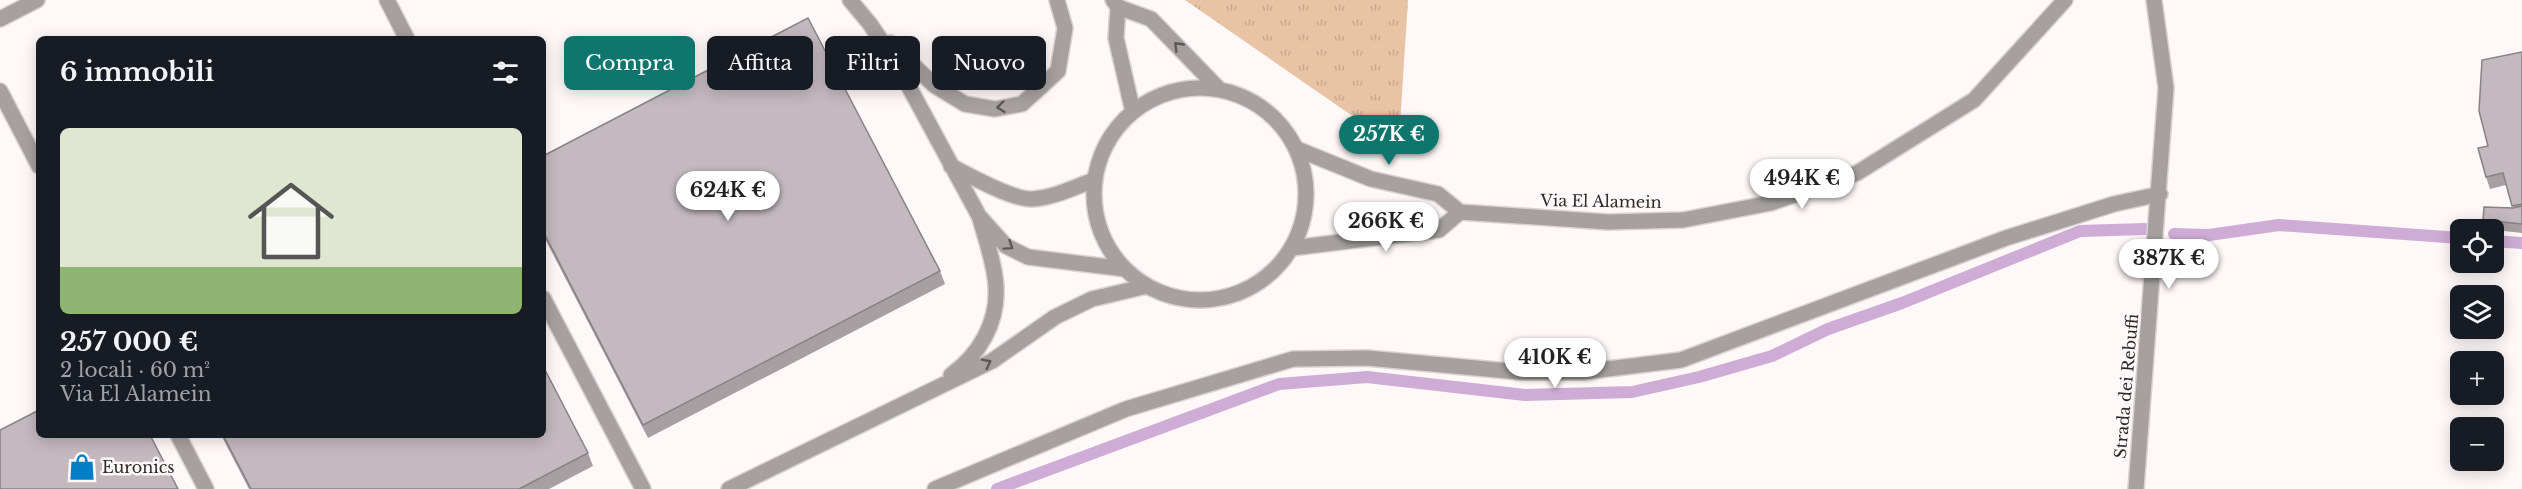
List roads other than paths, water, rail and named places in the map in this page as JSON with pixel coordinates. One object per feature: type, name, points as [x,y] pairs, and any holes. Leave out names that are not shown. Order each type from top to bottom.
[{"type":"street","points":[[0,19],[37,0]]},
{"type":"street","points":[[387,0],[405,36]]},
{"type":"street","points":[[850,0],[896,61],[979,216],[1006,246],[1028,256],[1125,269]]},
{"type":"street","points":[[870,24],[934,85],[965,104],[995,109],[1022,104],[1058,71],[1065,28],[1057,0]]},
{"type":"street","name":"Via El Alamein","points":[[1460,212],[1608,222],[1683,220],[1771,203],[1857,174],[1974,100],[2065,0]]},
{"type":"street","name":"Strada dei Rebuffi","points":[[2136,489],[2160,194],[2166,88],[2154,0]]},
{"type":"street","points":[[1133,112],[1116,38],[1115,4],[1151,19],[1218,88]]},
{"type":"street","points":[[1193,87],[1218,88],[1243,96],[1266,109],[1284,127],[1297,149],[1305,174],[1307,200],[1303,225],[1292,248],[1277,268],[1263,279],[1233,296],[1208,300],[1182,299],[1148,286],[1125,269],[1103,238],[1095,214],[1094,180],[1108,140],[1124,119],[1144,103],[1168,92],[1193,87]]},
{"type":"street","points":[[0,91],[36,160]]},
{"type":"street","points":[[1292,248],[1439,230],[1460,212],[1438,194],[1371,179],[1297,149]]},
{"type":"street","points":[[951,166],[983,184],[1030,200],[1094,180]]},
{"type":"street","points":[[935,489],[1126,409],[1293,359],[1367,358],[1519,372],[1583,372],[1681,360],[2006,238],[2114,204],[2160,194]]},
{"type":"street","points":[[934,388],[955,372],[981,345],[993,319],[996,287],[979,216]]},
{"type":"street","points":[[729,489],[992,361],[1055,317],[1092,299],[1148,286]]},
{"type":"street","points":[[546,304],[643,489]]},
{"type":"street","points":[[180,438],[206,489]]},
{"type":"waterway","points":[[2174,234],[2209,235],[2279,225],[2450,237]]},
{"type":"waterway","points":[[997,489],[1279,384],[1367,377],[1525,395],[1632,392],[1699,377],[1772,356],[1828,329],[1902,303],[2080,231],[2145,229]]},
{"type":"waterway","points":[[2504,242],[2522,243]]},
{"type":"place","name":"Euronics","points":[[82,467]]}]
